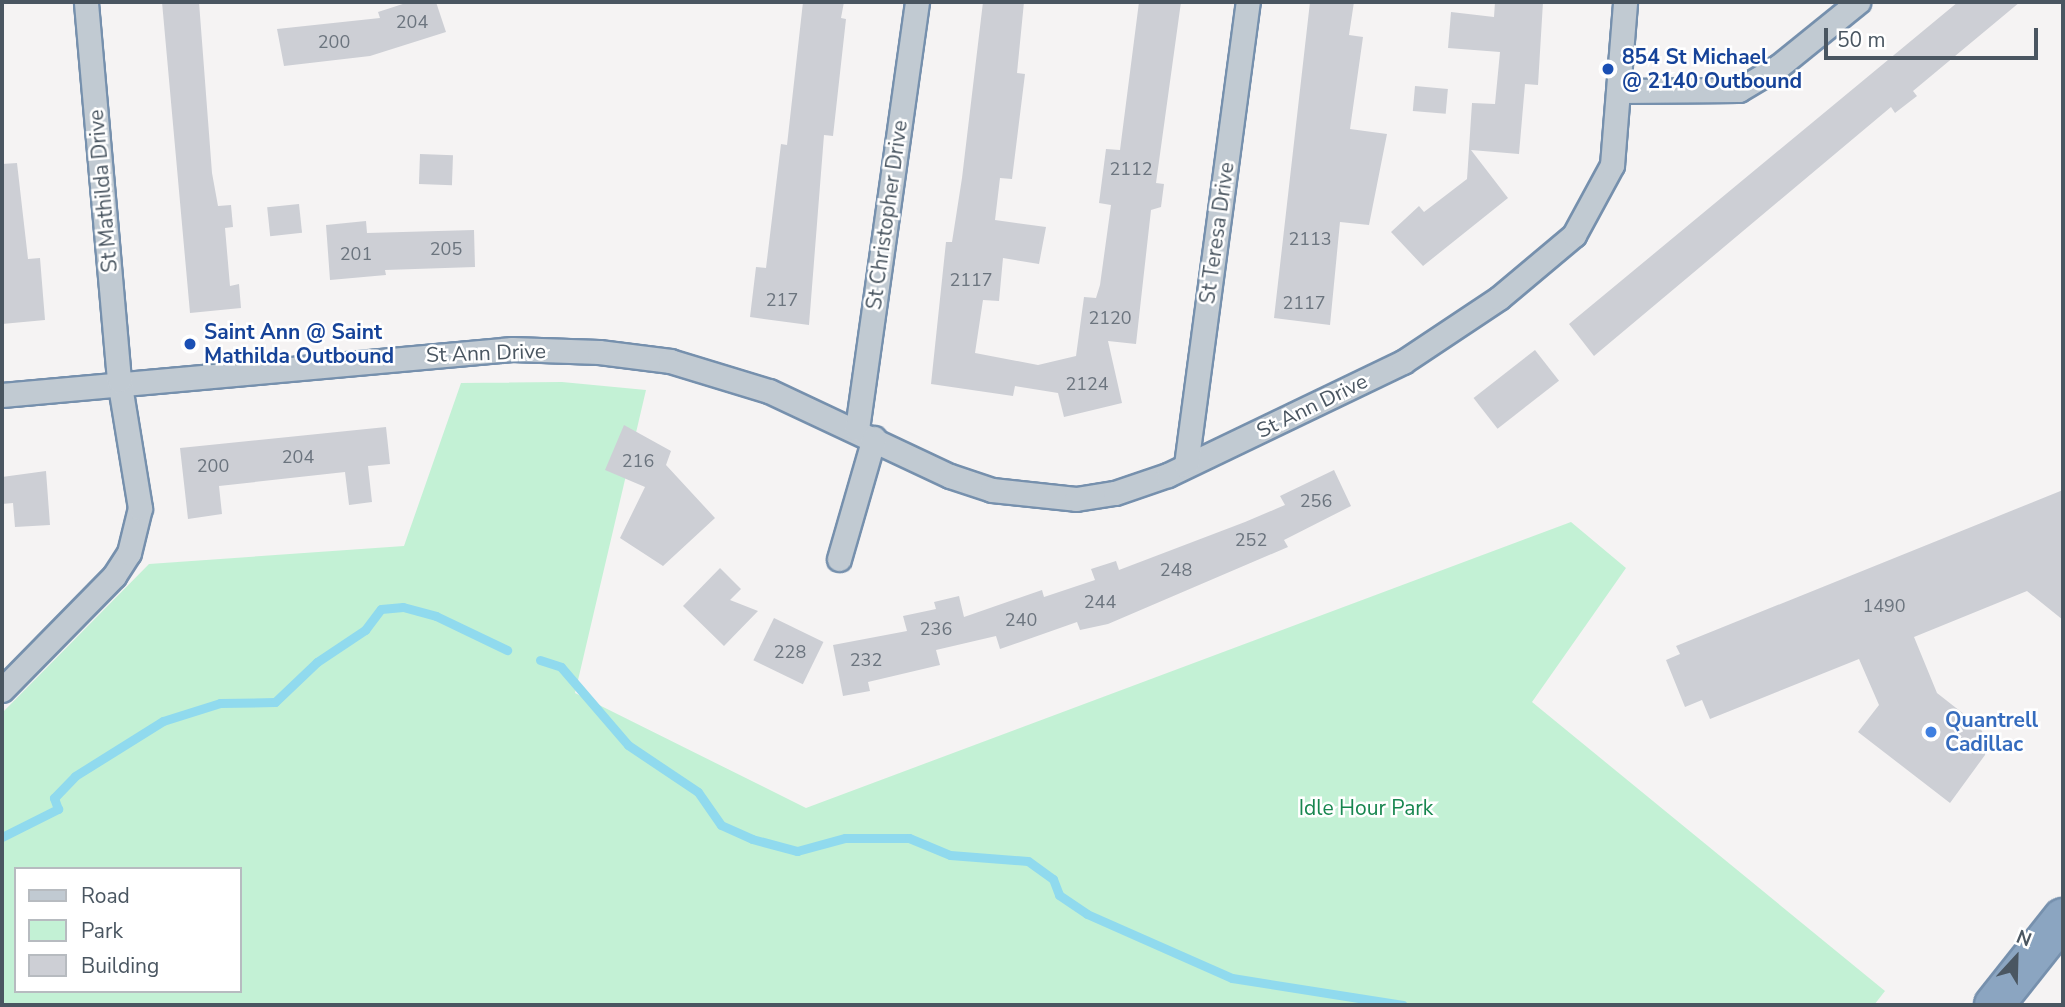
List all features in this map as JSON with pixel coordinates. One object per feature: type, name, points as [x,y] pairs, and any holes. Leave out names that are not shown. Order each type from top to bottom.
[{"type":"highway","points":[[1994,1005],[2063,918]]},
{"type":"street","name":"St Mathilda Drive","points":[[2,690],[114,576],[129,554],[140,508],[119,380],[86,2]]},
{"type":"street","name":"St Christopher Drive","points":[[865,433],[917,2]]},
{"type":"street","name":"St Teresa Drive","points":[[1186,465],[1248,2]]},
{"type":"street","name":"St Ann Drive","points":[[2,395],[119,380],[512,349],[599,352],[707,371],[865,433],[950,476],[1035,497],[1115,493],[1186,465],[1403,362],[1548,259],[1574,235],[1601,194],[1612,165],[1621,91],[1626,2]]},
{"type":"street","points":[[1621,91],[1739,90],[1779,66],[1858,2]]},
{"type":"street","points":[[839,559],[865,433]]},
{"type":"green space","name":"Idle Hour Park","points":[[562,382],[646,390],[575,693],[806,808],[1571,522],[1626,568],[1532,702],[1885,991],[1874,1005],[2,1005],[2,713],[149,564],[404,546],[461,383]]},
{"type":"building","points":[[162,2],[199,2],[212,173],[218,206],[231,205],[233,227],[225,228],[230,286],[239,284],[241,308],[190,313]]},
{"type":"building","points":[[409,2],[436,2],[446,32],[370,56],[284,66],[277,29],[380,18],[378,12]]},
{"type":"building","points":[[803,2],[844,2],[841,18],[846,19],[833,136],[824,135],[809,325],[750,317],[756,267],[766,268],[781,144],[787,145]]},
{"type":"building","points":[[983,2],[1024,2],[1017,73],[1025,74],[1012,179],[1000,178],[995,220],[1046,227],[1039,264],[1003,258],[999,301],[983,300],[975,353],[1038,365],[1076,356],[1084,297],[1096,298],[1100,285],[1111,205],[1099,203],[1106,149],[1120,150],[1139,2],[1181,2],[1156,183],[1164,184],[1161,207],[1151,210],[1136,344],[1108,341],[1122,403],[1064,417],[1058,393],[1015,386],[1013,396],[931,384],[946,242],[952,242],[962,178]]},
{"type":"building","points":[[1310,2],[1354,2],[1349,35],[1363,37],[1350,129],[1387,134],[1369,225],[1340,222],[1330,325],[1274,318]]},
{"type":"building","points":[[1495,2],[1543,2],[1538,85],[1525,84],[1519,154],[1471,150],[1508,198],[1423,266],[1391,232],[1419,206],[1424,212],[1467,179],[1472,103],[1495,104],[1500,52],[1448,48],[1451,12],[1494,17]]},
{"type":"building","points":[[1958,2],[2020,2],[1913,91],[1917,96],[1895,113],[1891,107],[1594,356],[1569,324]]},
{"type":"building","points":[[1415,86],[1448,89],[1446,114],[1413,111]]},
{"type":"building","points":[[420,154],[453,155],[452,185],[419,184]]},
{"type":"building","points":[[17,163],[28,259],[40,258],[45,320],[2,324],[2,164]]},
{"type":"building","points":[[299,204],[302,233],[270,236],[267,207]]},
{"type":"building","points":[[366,221],[367,233],[474,230],[475,267],[385,270],[386,275],[330,280],[326,225]]},
{"type":"building","points":[[1535,350],[1559,381],[1498,429],[1474,398]]},
{"type":"building","points":[[624,425],[671,451],[666,465],[715,518],[663,566],[620,538],[645,487],[605,470]]},
{"type":"building","points":[[386,427],[390,464],[368,466],[372,502],[349,505],[345,472],[219,486],[222,514],[188,519],[180,448]]},
{"type":"building","points":[[1334,470],[1351,506],[1284,540],[1288,547],[1108,624],[1080,630],[1077,622],[1000,649],[996,636],[936,650],[940,665],[868,682],[870,691],[843,696],[833,645],[907,631],[903,616],[936,609],[934,602],[959,596],[964,617],[1042,590],[1044,597],[1095,580],[1091,569],[1116,561],[1119,570],[1245,522],[1285,505],[1280,496]]},
{"type":"building","points":[[46,471],[50,525],[15,527],[13,503],[2,504],[2,477]]},
{"type":"building","points":[[2063,490],[2063,620],[2027,591],[1914,637],[1937,693],[1979,726],[1987,740],[1985,755],[1950,803],[1858,732],[1879,705],[1859,659],[1710,719],[1702,700],[1685,707],[1666,660],[1680,654],[1676,646]]},
{"type":"building","points":[[720,568],[741,589],[730,600],[758,611],[724,646],[683,606]]},
{"type":"building","points":[[774,618],[823,642],[803,684],[753,660]]},
{"type":"waterway","points":[[2,837],[58,809],[54,798],[75,776],[163,721],[220,703],[275,702],[317,662],[365,630],[381,609],[403,607],[436,616],[507,650]]},
{"type":"waterway","points":[[540,660],[561,667],[628,745],[698,792],[721,825],[752,839],[797,851],[845,838],[909,838],[950,855],[1028,861],[1053,879],[1059,895],[1087,914],[1232,978],[1403,1005]]},
{"type":"place","name":"854 St Michael @ 2140 Outbound","points":[[1608,69]]},
{"type":"place","name":"Saint Ann @ Saint Mathilda Outbound","points":[[190,344]]},
{"type":"place","name":"Quantrell Cadillac","points":[[1931,732]]}]
